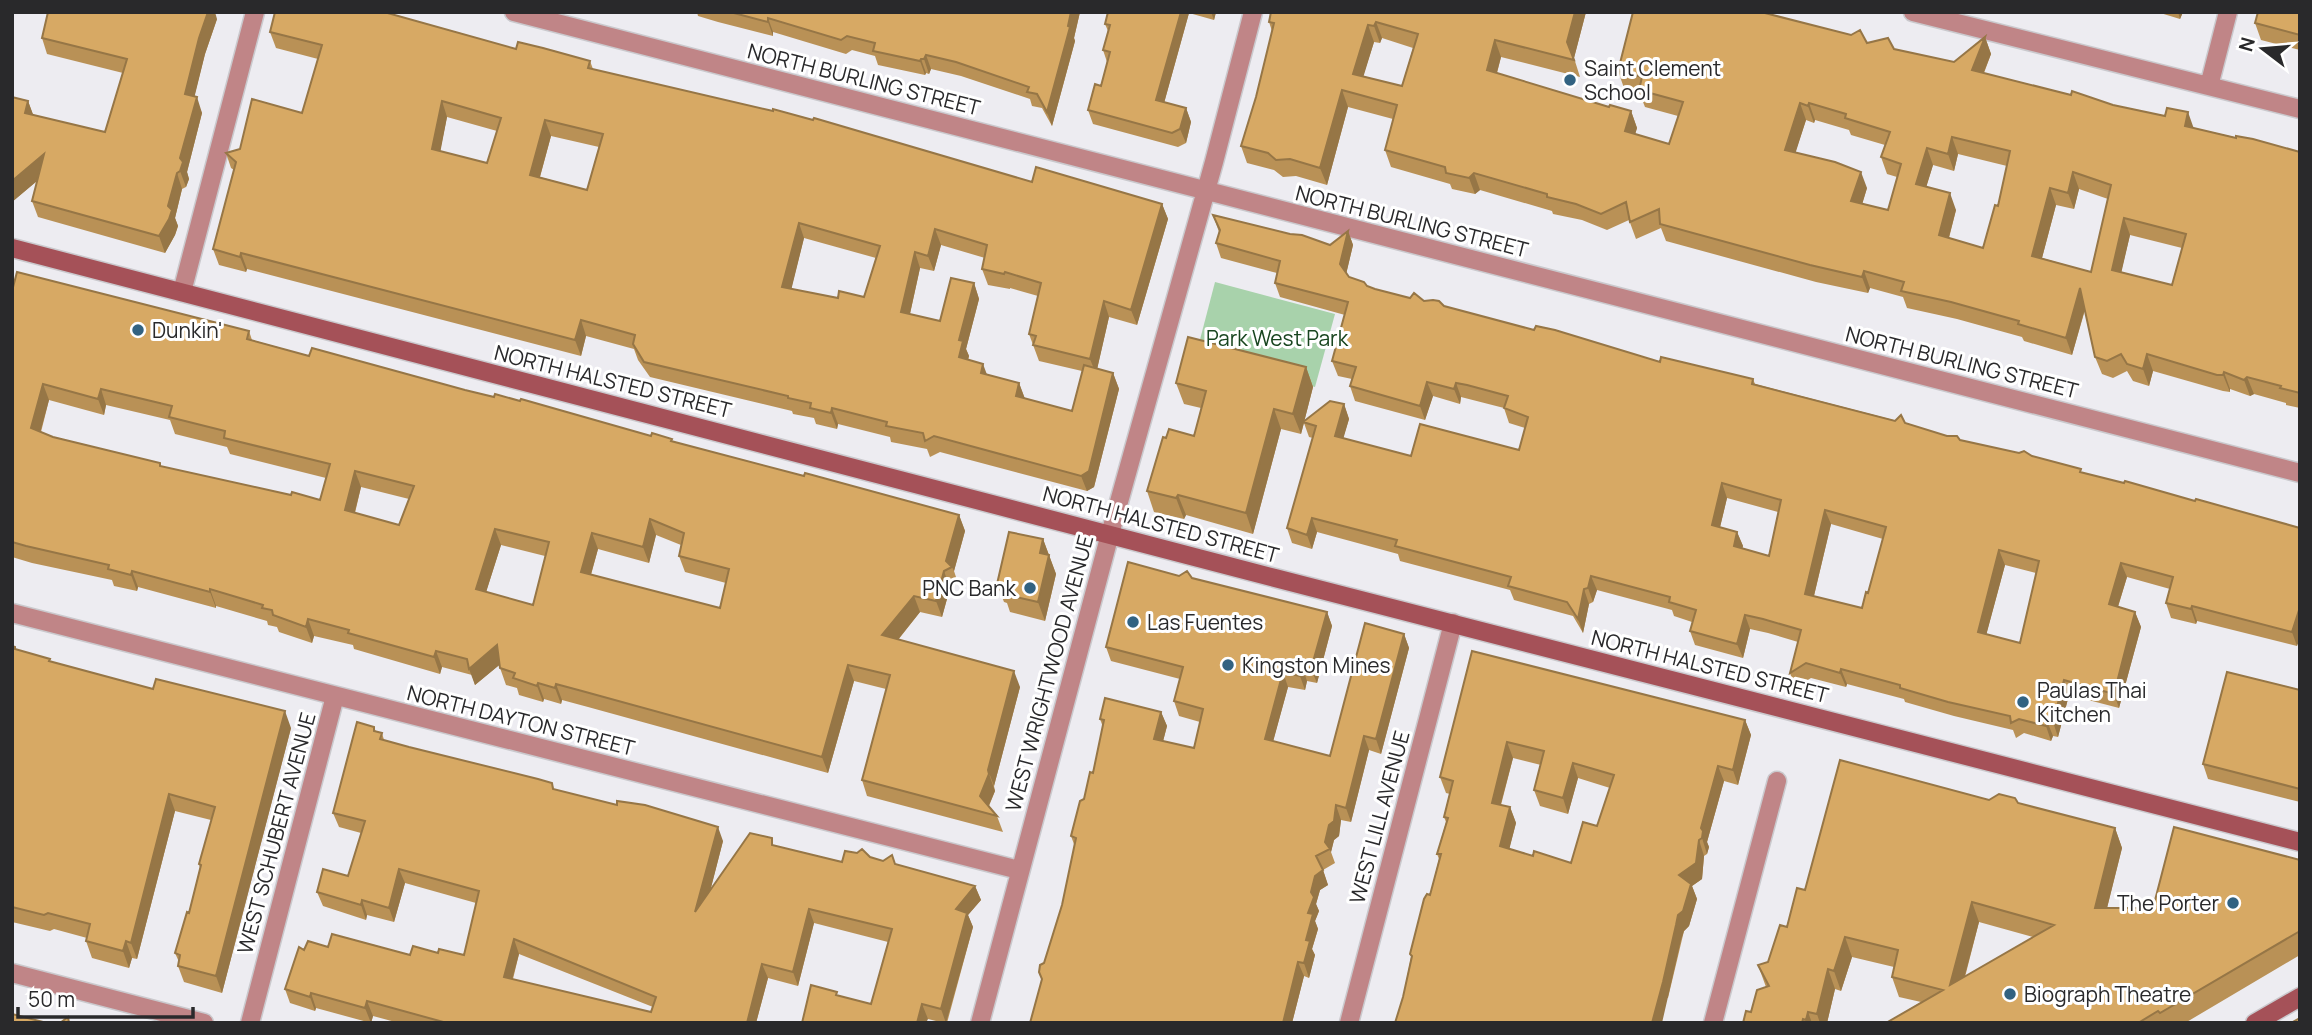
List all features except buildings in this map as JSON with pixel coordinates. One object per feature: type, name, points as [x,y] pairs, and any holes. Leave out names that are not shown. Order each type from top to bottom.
[{"type":"main road","name":"NORTH HALSTED STREET","points":[[12,248],[2300,842]]},
{"type":"main road","points":[[2255,1023],[2300,997]]},
{"type":"street","points":[[181,292],[255,12]]},
{"type":"street","name":"NORTH BURLING STREET","points":[[514,12],[2300,473]]},
{"type":"street","name":"WEST WRIGHTWOOD AVENUE","points":[[980,1023],[1019,870],[1253,12]]},
{"type":"street","points":[[1913,12],[2300,109]]},
{"type":"street","points":[[2209,86],[2228,12]]},
{"type":"street","name":"NORTH DAYTON STREET","points":[[12,613],[1019,870]]},
{"type":"street","name":"WEST LILL AVENUE","points":[[1349,1023],[1453,623]]},
{"type":"street","name":"WEST SCHUBERT AVENUE","points":[[250,1023],[335,696]]},
{"type":"street","points":[[1713,1023],[1777,781]]},
{"type":"street","points":[[12,973],[204,1023]]},
{"type":"green space","name":"Park West Park","points":[[1215,282],[1335,314],[1315,387],[1196,355]]},
{"type":"place","name":"Saint Clement School","points":[[1570,80]]},
{"type":"place","name":"Dunkin'","points":[[138,330]]},
{"type":"place","name":"PNC Bank","points":[[1030,588]]},
{"type":"place","name":"Las Fuentes","points":[[1133,622]]},
{"type":"place","name":"Kingston Mines","points":[[1228,665]]},
{"type":"place","name":"Paulas Thai Kitchen","points":[[2023,702]]},
{"type":"place","name":"The Porter","points":[[2233,903]]},
{"type":"place","name":"Biograph Theatre","points":[[2010,994]]}]
